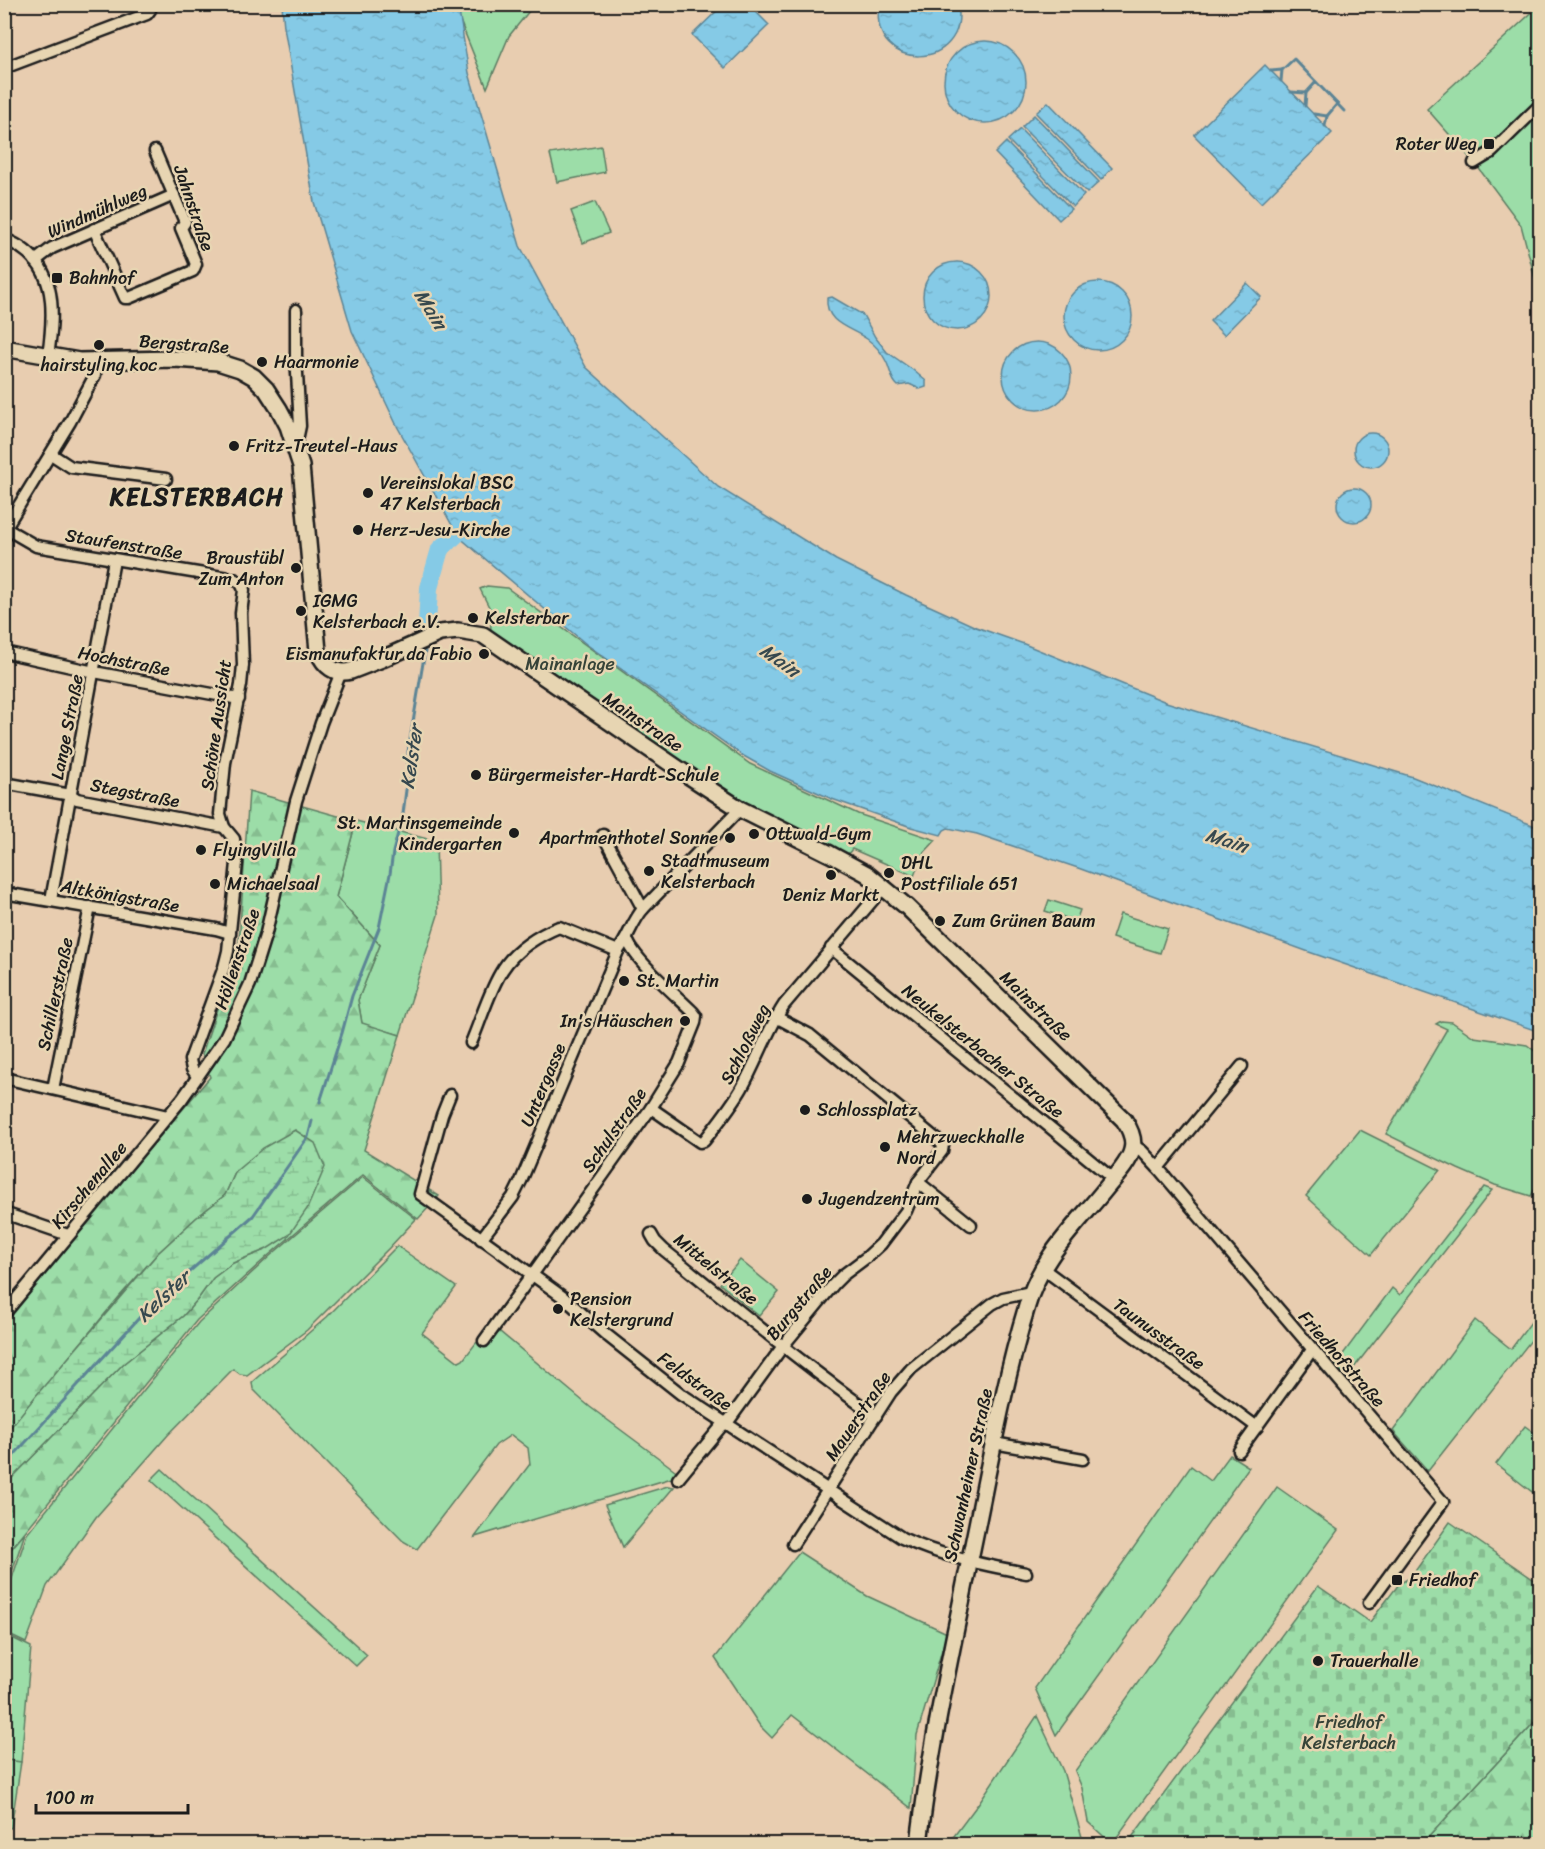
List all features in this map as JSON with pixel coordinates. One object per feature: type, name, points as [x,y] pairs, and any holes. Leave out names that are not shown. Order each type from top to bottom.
[{"type":"street","points":[[4,68],[147,14],[151,4]]},
{"type":"street","points":[[1474,163],[1492,152],[1540,105]]},
{"type":"street","name":"Jahnstraße","points":[[94,229],[125,298],[196,268],[181,228],[185,222],[155,151]]},
{"type":"street","name":"Windmühlweg","points":[[35,261],[52,248],[174,195]]},
{"type":"street","points":[[4,239],[20,247],[35,261],[49,282],[52,327],[48,356]]},
{"type":"street","points":[[295,448],[300,426],[296,310]]},
{"type":"street","name":"Bergstraße","points":[[4,348],[79,361],[175,359],[218,362],[240,369],[254,377],[272,397],[288,426],[301,466],[318,651],[328,667],[341,672]]},
{"type":"street","points":[[5,529],[70,422],[95,375],[96,360]]},
{"type":"street","points":[[51,454],[71,466],[166,479]]},
{"type":"street","name":"Staufenstraße","points":[[5,529],[36,546],[234,579],[241,583]]},
{"type":"street","name":"Lange Straße","points":[[51,900],[114,560]]},
{"type":"street","name":"Schöne Aussicht","points":[[197,1076],[190,1060],[224,967],[237,863],[234,839],[225,827],[220,814],[228,749],[239,699],[243,665],[241,613],[244,590],[241,583]]},
{"type":"street","name":"Mainstraße","points":[[341,672],[351,671],[382,659],[440,633],[458,631],[483,635],[682,772],[740,809],[867,874],[884,887],[1124,1120],[1129,1127],[1133,1145]]},
{"type":"street","name":"Hochstraße","points":[[4,652],[94,672],[239,699]]},
{"type":"street","name":"Höllenstraße","points":[[197,1076],[224,1039],[250,984],[266,933],[296,801],[321,723],[341,672]]},
{"type":"street","name":"Stegstraße","points":[[4,783],[225,827]]},
{"type":"street","name":"Untergasse","points":[[481,1239],[513,1197],[521,1181],[618,951],[627,939],[633,922],[740,809]]},
{"type":"street","points":[[603,835],[643,909]]},
{"type":"street","name":"Schloßweg","points":[[651,1108],[700,1142],[704,1141],[743,1086],[784,1005],[884,887]]},
{"type":"street","name":"Altkönigstraße","points":[[4,893],[230,933]]},
{"type":"street","name":"Schillerstraße","points":[[52,1089],[90,907]]},
{"type":"street","points":[[471,1043],[499,975],[510,960],[529,944],[559,927],[618,951]]},
{"type":"street","name":"Schulstraße","points":[[483,1341],[651,1108],[679,1063],[696,1023],[696,1016],[641,960],[627,939]]},
{"type":"street","name":"Neukelsterbacher Straße","points":[[831,948],[1113,1179]]},
{"type":"street","name":"Burgstraße","points":[[678,1479],[730,1419],[783,1346],[838,1280],[881,1244],[906,1211],[918,1182],[942,1151],[943,1145],[940,1142],[810,1035],[776,1017]]},
{"type":"street","points":[[1158,1168],[1242,1066]]},
{"type":"street","name":"Kirschenallee","points":[[4,1314],[168,1116],[197,1076]]},
{"type":"street","points":[[4,1078],[168,1116]]},
{"type":"street","name":"Feldstraße","points":[[450,1095],[442,1115],[420,1194],[563,1297],[681,1394],[902,1538],[934,1551],[1026,1573]]},
{"type":"street","name":"Friedhofstraße","points":[[1133,1145],[1158,1168],[1443,1502],[1369,1603]]},
{"type":"street","name":"Schwanheimer Straße","points":[[919,1845],[929,1767],[970,1561],[1009,1373],[1031,1292],[1042,1268],[1071,1228],[1083,1217],[1113,1179],[1132,1152],[1133,1145]]},
{"type":"street","points":[[918,1182],[971,1225]]},
{"type":"street","points":[[4,1213],[68,1235]]},
{"type":"street","name":"Mittelstraße","points":[[651,1234],[664,1250],[783,1346],[876,1416]]},
{"type":"street","name":"Taunusstraße","points":[[1042,1268],[1257,1427]]},
{"type":"street","name":"Mauerstraße","points":[[793,1544],[905,1375],[992,1304],[1003,1298],[1031,1292]]},
{"type":"street","points":[[1239,1451],[1312,1350]]},
{"type":"street","points":[[994,1443],[1083,1459]]},
{"type":"green space","points":[[458,5],[534,5],[509,36],[487,88],[459,18]]},
{"type":"green space","points":[[1540,5],[1540,292],[1521,225],[1477,166],[1427,109]]},
{"type":"green space","points":[[601,146],[605,172],[557,182],[550,154]]},
{"type":"green space","points":[[595,202],[609,233],[583,243],[571,211]]},
{"type":"green space","name":"Mainanlage","points":[[487,586],[507,588],[750,764],[858,814],[936,840],[922,855],[914,876],[852,849],[845,858],[682,770],[491,632],[490,609],[480,589]]},
{"type":"green space","points":[[249,791],[356,821],[336,897],[380,945],[358,1000],[362,1023],[400,1035],[364,1150],[439,1196],[418,1219],[363,1175],[197,1320],[5,1556],[5,1485],[123,1364],[183,1316],[213,1278],[233,1263],[267,1249],[236,1171],[225,1195],[158,1253],[5,1434],[5,1324],[79,1232],[210,1077],[202,1054],[239,943]]},
{"type":"green space","points":[[356,821],[436,841],[438,915],[400,1035],[362,1024],[358,1000],[380,945],[336,897]]},
{"type":"green space","points":[[1049,900],[1080,910],[1076,921],[1045,911]]},
{"type":"green space","points":[[1120,914],[1168,929],[1160,953],[1112,938]]},
{"type":"green space","points":[[1441,1021],[1452,1022],[1474,1037],[1527,1045],[1540,1055],[1540,1179],[1531,1196],[1495,1185],[1386,1134],[1447,1029],[1436,1024]]},
{"type":"green space","points":[[295,1130],[315,1143],[325,1167],[307,1209],[289,1235],[267,1249],[233,1263],[213,1278],[183,1316],[123,1364],[5,1485],[5,1434],[39,1392],[158,1253],[225,1195],[236,1171],[263,1148]]},
{"type":"green space","points":[[1360,1130],[1440,1170],[1371,1255],[1306,1196]]},
{"type":"green space","points":[[363,1177],[416,1219],[307,1330],[247,1375],[240,1374],[233,1369],[168,1435],[96,1517],[47,1586],[26,1643],[5,1633],[5,1599],[27,1534],[199,1322],[270,1256]]},
{"type":"green space","points":[[1484,1187],[1492,1190],[1346,1378],[1335,1365],[1392,1288],[1400,1295]]},
{"type":"green space","points":[[397,1246],[456,1287],[422,1333],[459,1362],[476,1343],[500,1332],[590,1407],[679,1473],[675,1477],[475,1537],[530,1464],[528,1448],[511,1435],[496,1445],[417,1549],[403,1541],[253,1389],[252,1382],[327,1317]]},
{"type":"green space","points":[[740,1260],[779,1292],[759,1316],[720,1284]]},
{"type":"green space","points":[[1540,1310],[1540,1329],[1428,1471],[1393,1431],[1475,1320],[1511,1349]]},
{"type":"green space","points":[[1525,1426],[1540,1437],[1540,1498],[1496,1464]]},
{"type":"green space","points":[[1230,1455],[1249,1467],[1056,1735],[1035,1688],[1191,1466],[1211,1481]]},
{"type":"green space","points":[[162,1469],[367,1655],[356,1666],[151,1480]]},
{"type":"green space","points":[[668,1486],[674,1487],[623,1547],[605,1505]]},
{"type":"green space","points":[[1277,1487],[1338,1530],[1112,1844],[1088,1822],[1082,1788],[1075,1771]]},
{"type":"green space","name":"Friedhof Kelsterbach","points":[[1450,1522],[1540,1584],[1540,1716],[1422,1844],[1127,1844],[1318,1586],[1370,1622],[1399,1584],[1411,1577]]},
{"type":"green space","points":[[25,1533],[5,1592],[5,1556]]},
{"type":"green space","points":[[799,1552],[867,1596],[947,1633],[917,1735],[911,1808],[792,1715],[772,1738],[760,1726],[715,1658]]},
{"type":"green space","points":[[4,1634],[31,1647],[21,1762],[7,1761],[9,1793],[4,1793]]},
{"type":"green space","points":[[1037,1716],[1063,1771],[1084,1844],[948,1844],[978,1804]]},
{"type":"green space","points":[[1540,1716],[1540,1844],[1422,1844]]},
{"type":"green space","points":[[7,1760],[21,1762],[11,1828],[5,1827],[5,1793],[9,1793]]},
{"type":"water","points":[[958,4],[958,26],[949,42],[936,52],[919,56],[903,53],[889,44],[880,28],[879,5]]},
{"type":"water","name":"Main","points":[[282,5],[458,5],[469,73],[520,246],[586,367],[718,487],[836,560],[976,627],[1024,644],[1166,702],[1413,777],[1540,828],[1540,1032],[977,834],[948,828],[941,835],[911,827],[832,799],[770,771],[742,755],[586,644],[458,536],[397,426],[352,331],[314,202]]},
{"type":"water","points":[[723,5],[749,5],[769,25],[725,68],[692,35]]},
{"type":"water","points":[[985,41],[1001,44],[1014,53],[1023,66],[1026,82],[1023,98],[1014,111],[1001,120],[985,123],[969,120],[956,111],[947,98],[944,82],[947,66],[956,53],[969,44]]},
{"type":"water","points":[[1265,65],[1332,133],[1261,203],[1194,135]]},
{"type":"water","points":[[1048,102],[1112,168],[1101,180],[1036,113]]},
{"type":"water","points":[[1034,115],[1099,182],[1087,193],[1022,127]]},
{"type":"water","points":[[1020,129],[1084,195],[1073,207],[1008,140]]},
{"type":"water","points":[[1006,142],[1071,209],[1059,220],[995,153]]},
{"type":"water","points":[[957,262],[970,264],[981,272],[989,283],[991,296],[989,309],[981,320],[970,328],[957,330],[944,328],[933,320],[925,309],[923,296],[925,283],[933,272],[944,264]]},
{"type":"water","points":[[1091,282],[1105,282],[1117,287],[1127,297],[1132,316],[1127,335],[1117,345],[1105,350],[1091,350],[1079,345],[1069,335],[1064,323],[1064,309],[1069,297],[1079,287]]},
{"type":"water","points":[[1247,283],[1261,297],[1224,335],[1210,321]]},
{"type":"water","points":[[832,297],[863,315],[875,337],[887,352],[926,381],[926,387],[920,389],[909,384],[898,386],[893,380],[888,364],[875,346],[840,324],[830,314],[827,298]]},
{"type":"water","points":[[1037,342],[1050,344],[1061,352],[1069,363],[1071,376],[1069,389],[1061,400],[1050,408],[1037,410],[1024,408],[1013,400],[1005,389],[1003,376],[1005,363],[1013,352],[1024,344]]},
{"type":"water","points":[[1371,433],[1383,438],[1388,450],[1383,462],[1371,467],[1359,462],[1354,450],[1359,438]]},
{"type":"water","points":[[1354,488],[1366,493],[1371,505],[1366,517],[1354,522],[1342,517],[1337,505],[1342,493]]},
{"type":"waterway","points":[[1281,81],[1282,70],[1294,59],[1344,111]]},
{"type":"waterway","points":[[1271,71],[1282,70]]},
{"type":"waterway","points":[[1305,106],[1306,93],[1316,82]]},
{"type":"waterway","points":[[1291,92],[1306,93]]},
{"type":"waterway","points":[[1325,126],[1327,116],[1337,104]]},
{"type":"waterway","points":[[1314,114],[1327,116]]},
{"type":"waterway","name":"Kelster","points":[[427,625],[429,588],[440,549],[475,518]]},
{"type":"waterway","name":"Kelster","points":[[320,1102],[352,996],[379,928],[393,852],[403,814],[408,752],[425,651]]},
{"type":"waterway","name":"Kelster","points":[[4,1466],[149,1307],[253,1216],[308,1137],[312,1121]]},
{"type":"place","name":"Roter Weg","points":[[1489,144]]},
{"type":"place","name":"Bahnhof","points":[[57,278]]},
{"type":"place","name":"hairstyling koc","points":[[99,345]]},
{"type":"place","name":"Haarmonie","points":[[262,362]]},
{"type":"place","name":"Fritz-Treutel-Haus","points":[[234,446]]},
{"type":"place","name":"Vereinslokal BSC 47 Kelsterbach","points":[[368,493]]},
{"type":"place","name":"Herz-Jesu-Kirche","points":[[358,530]]},
{"type":"place","name":"Braustübl Zum Anton","points":[[296,568]]},
{"type":"place","name":"IGMG Kelsterbach e.V.","points":[[301,611]]},
{"type":"place","name":"Kelsterbar","points":[[473,618]]},
{"type":"place","name":"Eismanufaktur da Fabio","points":[[484,654]]},
{"type":"place","name":"Bürgermeister-Hardt-Schule","points":[[476,775]]},
{"type":"place","name":"St. Martinsgemeinde Kindergarten","points":[[514,833]]},
{"type":"place","name":"Ottwald-Gym","points":[[754,834]]},
{"type":"place","name":"Apartmenthotel Sonne","points":[[730,838]]},
{"type":"place","name":"FlyingVilla","points":[[201,850]]},
{"type":"place","name":"Stadtmuseum Kelsterbach","points":[[649,871]]},
{"type":"place","name":"DHL Postfiliale 651","points":[[889,873]]},
{"type":"place","name":"Deniz Markt","points":[[831,875]]},
{"type":"place","name":"Michaelsaal","points":[[215,884]]},
{"type":"place","name":"Zum Grünen Baum","points":[[940,921]]},
{"type":"place","name":"St. Martin","points":[[624,981]]},
{"type":"place","name":"In's Häuschen","points":[[685,1021]]},
{"type":"place","name":"Schlossplatz","points":[[805,1110]]},
{"type":"place","name":"Mehrzweckhalle Nord","points":[[885,1147]]},
{"type":"place","name":"Jugendzentrum","points":[[807,1199]]},
{"type":"place","name":"Pension Kelstergrund","points":[[558,1309]]},
{"type":"place","name":"Friedhof","points":[[1397,1580]]},
{"type":"place","name":"Trauerhalle","points":[[1318,1661]]},
{"type":"district","name":"KELSTERBACH","points":[[197,497]]}]
